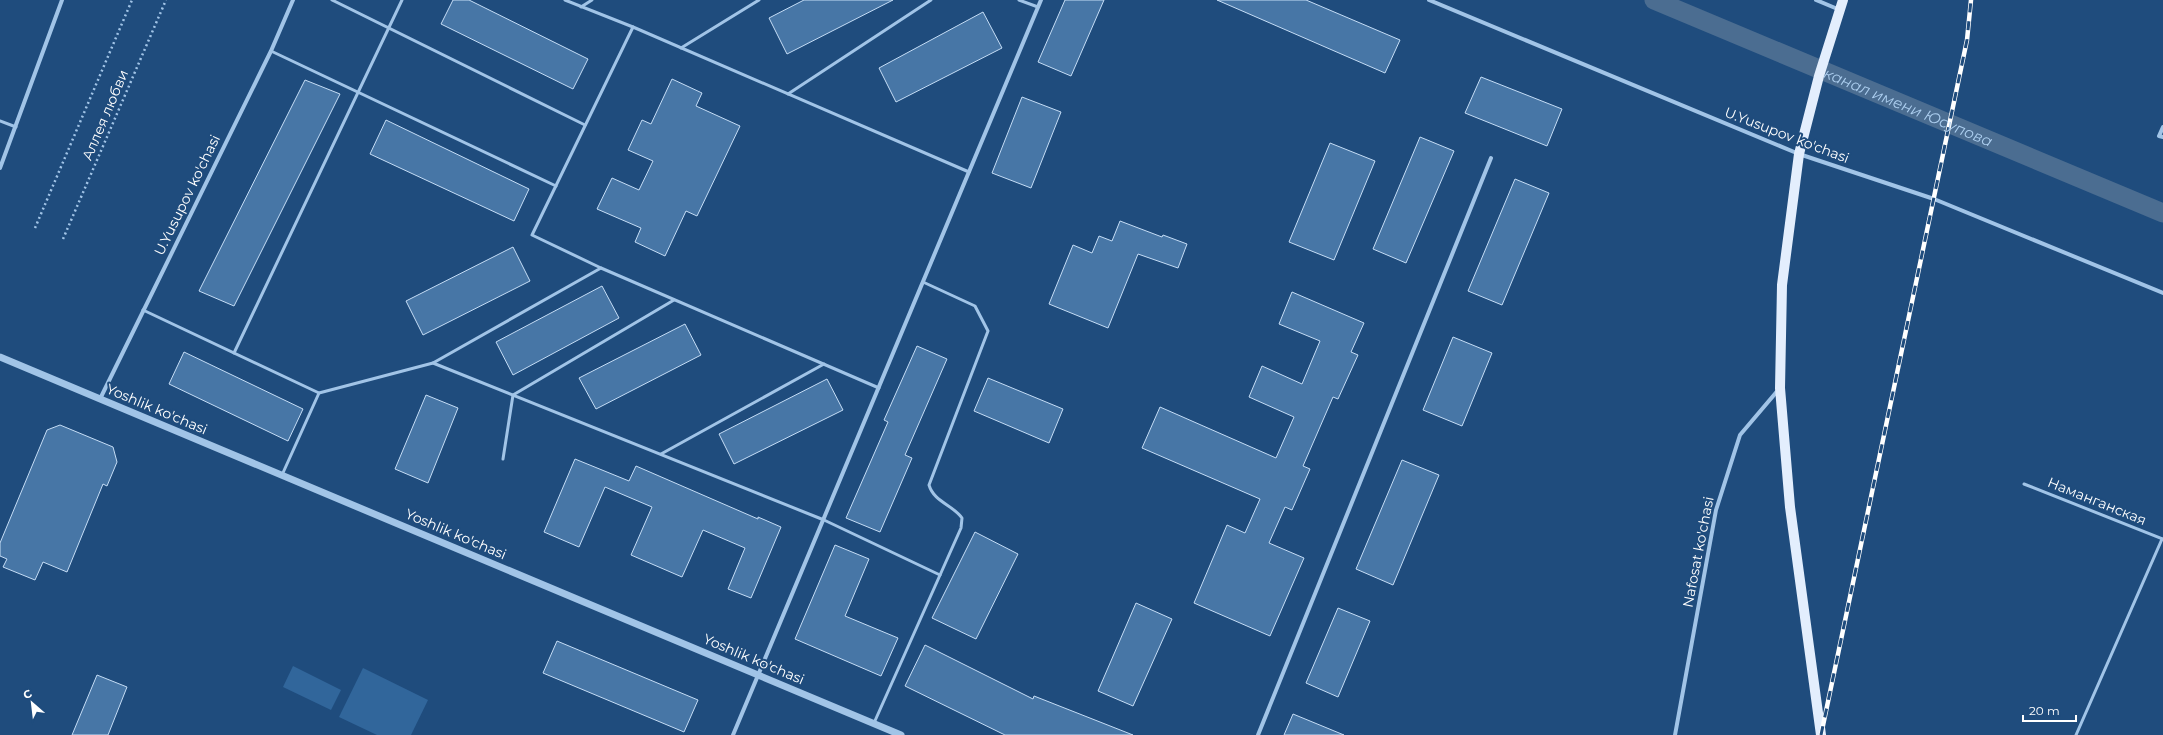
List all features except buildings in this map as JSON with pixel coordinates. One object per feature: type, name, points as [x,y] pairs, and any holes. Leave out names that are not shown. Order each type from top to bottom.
[{"type":"main road","points":[[1821,735],[1790,507],[1780,388],[1782,285],[1799,154],[1819,76],[1843,0]]},
{"type":"street","points":[[0,168],[62,0]]},
{"type":"street","name":"U.Yusupov ko'chasi","points":[[100,399],[271,51],[293,0]]},
{"type":"street","points":[[733,735],[1041,0]]},
{"type":"street","name":"U.Yusupov ko'chasi","points":[[1429,0],[1799,154],[1934,199],[2163,293]]},
{"type":"street","points":[[1816,0],[1840,10]]},
{"type":"street","points":[[2163,127],[2159,136],[2163,138]]},
{"type":"street","points":[[1258,735],[1491,158]]},
{"type":"street","name":"Yoshlik ko'chasi","points":[[0,357],[901,735]]},
{"type":"street","name":"Nafosat ko'chasi","points":[[1675,735],[1716,510],[1740,435],[1780,388]]},
{"type":"lane","points":[[332,0],[585,125]]},
{"type":"lane","points":[[234,353],[402,0]]},
{"type":"lane","points":[[565,0],[633,27],[969,172]]},
{"type":"lane","points":[[581,7],[592,0]]},
{"type":"lane","points":[[681,48],[759,0]]},
{"type":"lane","points":[[788,94],[931,0]]},
{"type":"lane","points":[[1019,0],[1038,7]]},
{"type":"lane","points":[[633,27],[532,234],[600,268],[879,388]]},
{"type":"lane","points":[[271,51],[556,186]]},
{"type":"lane","points":[[0,121],[16,127]]},
{"type":"lane","points":[[143,310],[319,393],[433,363],[600,268]]},
{"type":"lane","points":[[874,723],[961,528],[962,518],[958,511],[932,493],[930,486],[988,331],[976,306],[923,282]]},
{"type":"lane","points":[[513,395],[674,300]]},
{"type":"lane","points":[[433,363],[824,520],[940,574]]},
{"type":"lane","points":[[661,454],[824,364]]},
{"type":"lane","points":[[282,475],[319,393]]},
{"type":"lane","points":[[503,459],[513,395]]},
{"type":"lane","name":"Наманганская","points":[[2024,484],[2163,539]]},
{"type":"lane","points":[[2076,735],[2163,539]]},
{"type":"path","name":"Аллея любви","points":[[34,228],[132,0]]},
{"type":"path","name":"Аллея любви","points":[[63,239],[166,0]]},
{"type":"shaded area","points":[[293,666],[341,690],[331,710],[283,687]]},
{"type":"shaded area","points":[[363,668],[428,700],[411,735],[377,735],[339,717]]},
{"type":"waterway","name":"канал имени Юсупова","points":[[1654,0],[2163,213]]},
{"type":"railway","points":[[1821,735],[1967,40],[1971,0]]}]
